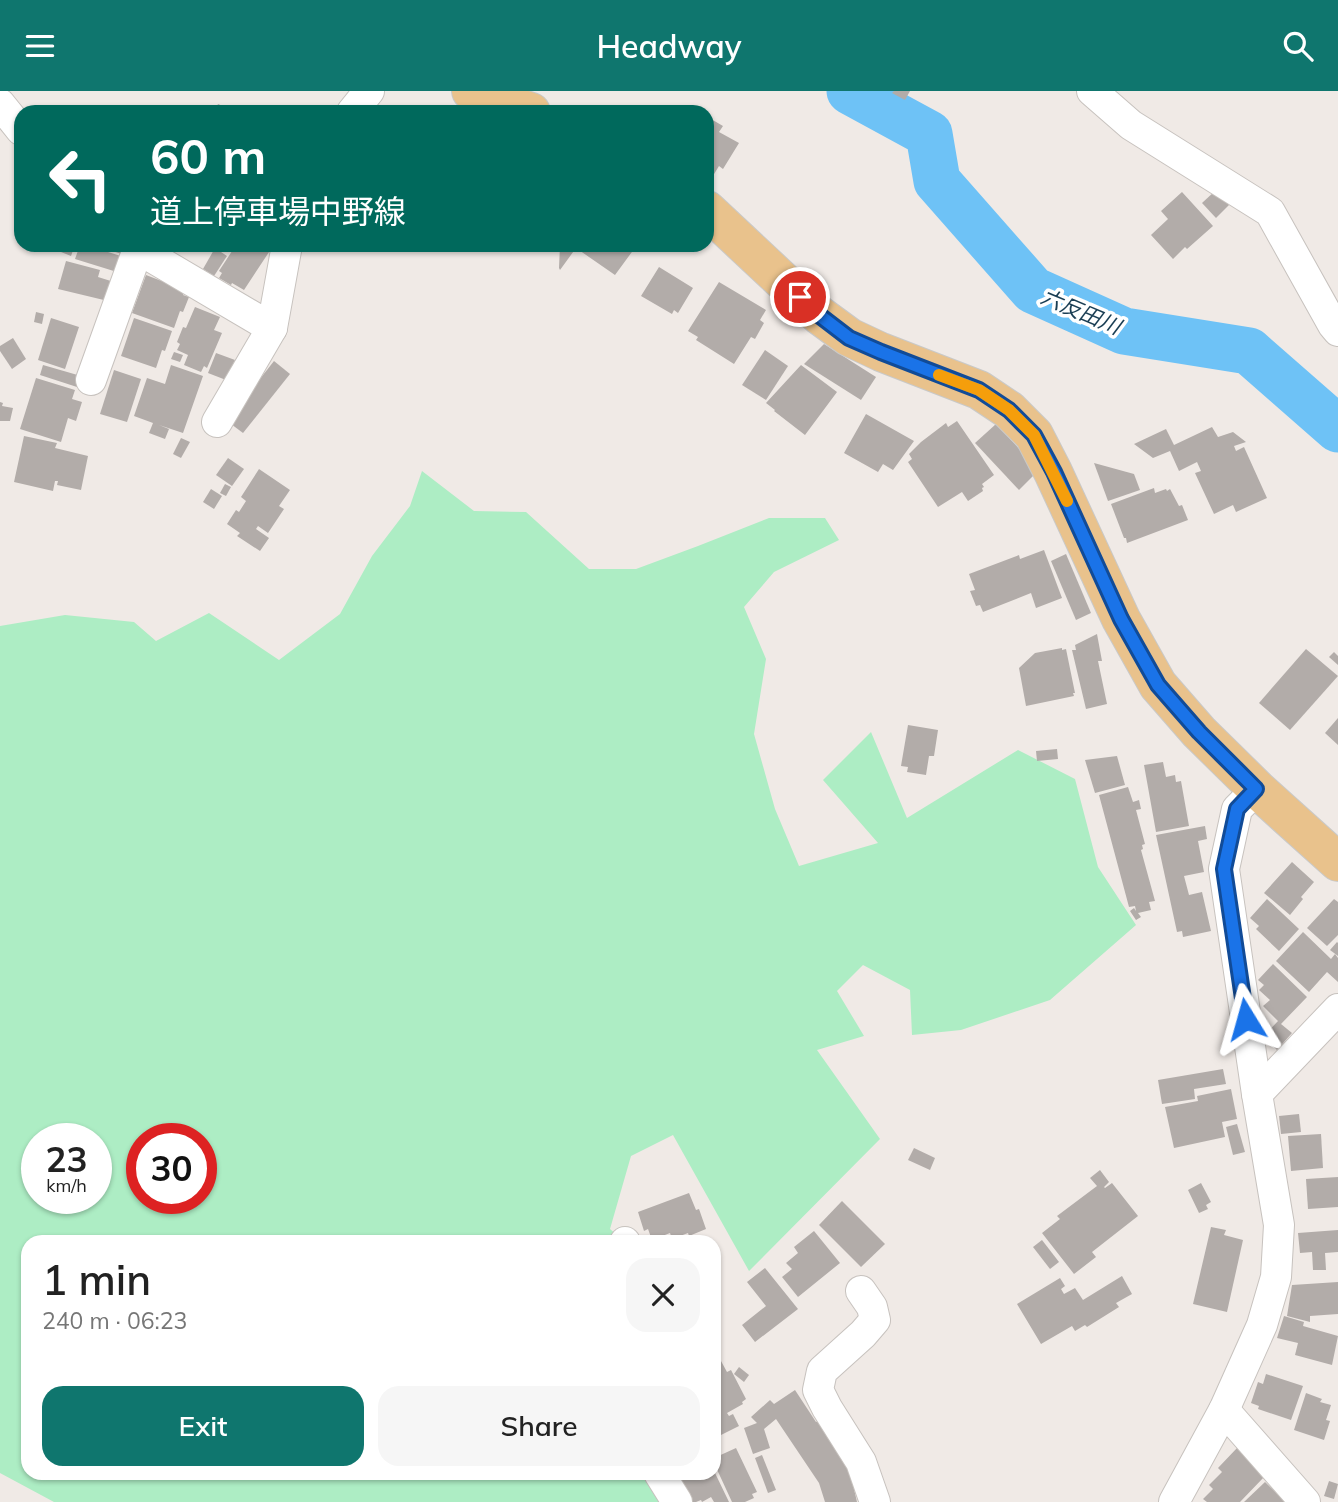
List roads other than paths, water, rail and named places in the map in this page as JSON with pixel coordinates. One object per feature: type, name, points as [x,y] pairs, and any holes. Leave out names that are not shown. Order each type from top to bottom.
[{"type":"main road","points":[[471,91],[511,105]]},
{"type":"main road","points":[[714,217],[819,315],[849,338],[979,390],[1009,410],[1034,435],[1054,472],[1121,619],[1158,685],[1199,732],[1256,789],[1338,862]]},
{"type":"street","points":[[358,105],[369,91]]},
{"type":"street","points":[[1092,91],[1131,125],[1270,212],[1338,331]]},
{"type":"street","points":[[0,104],[14,121]]},
{"type":"street","points":[[91,380],[137,252]]},
{"type":"street","points":[[143,252],[272,328]]},
{"type":"street","points":[[217,422],[272,328],[286,252]]},
{"type":"street","points":[[1174,1502],[1224,1410],[1262,1325],[1276,1277],[1279,1225],[1224,869],[1237,809],[1256,789]]},
{"type":"street","points":[[1257,1094],[1338,1009]]},
{"type":"street","points":[[861,1291],[872,1307],[875,1320],[822,1371],[818,1390],[861,1462],[875,1502]]},
{"type":"street","points":[[1224,1410],[1305,1502]]},
{"type":"street","points":[[663,1480],[677,1502]]},
{"type":"waterway","name":"六反田川","points":[[850,91],[929,134],[937,181],[1033,290],[1124,331],[1249,351],[1338,429]]}]
